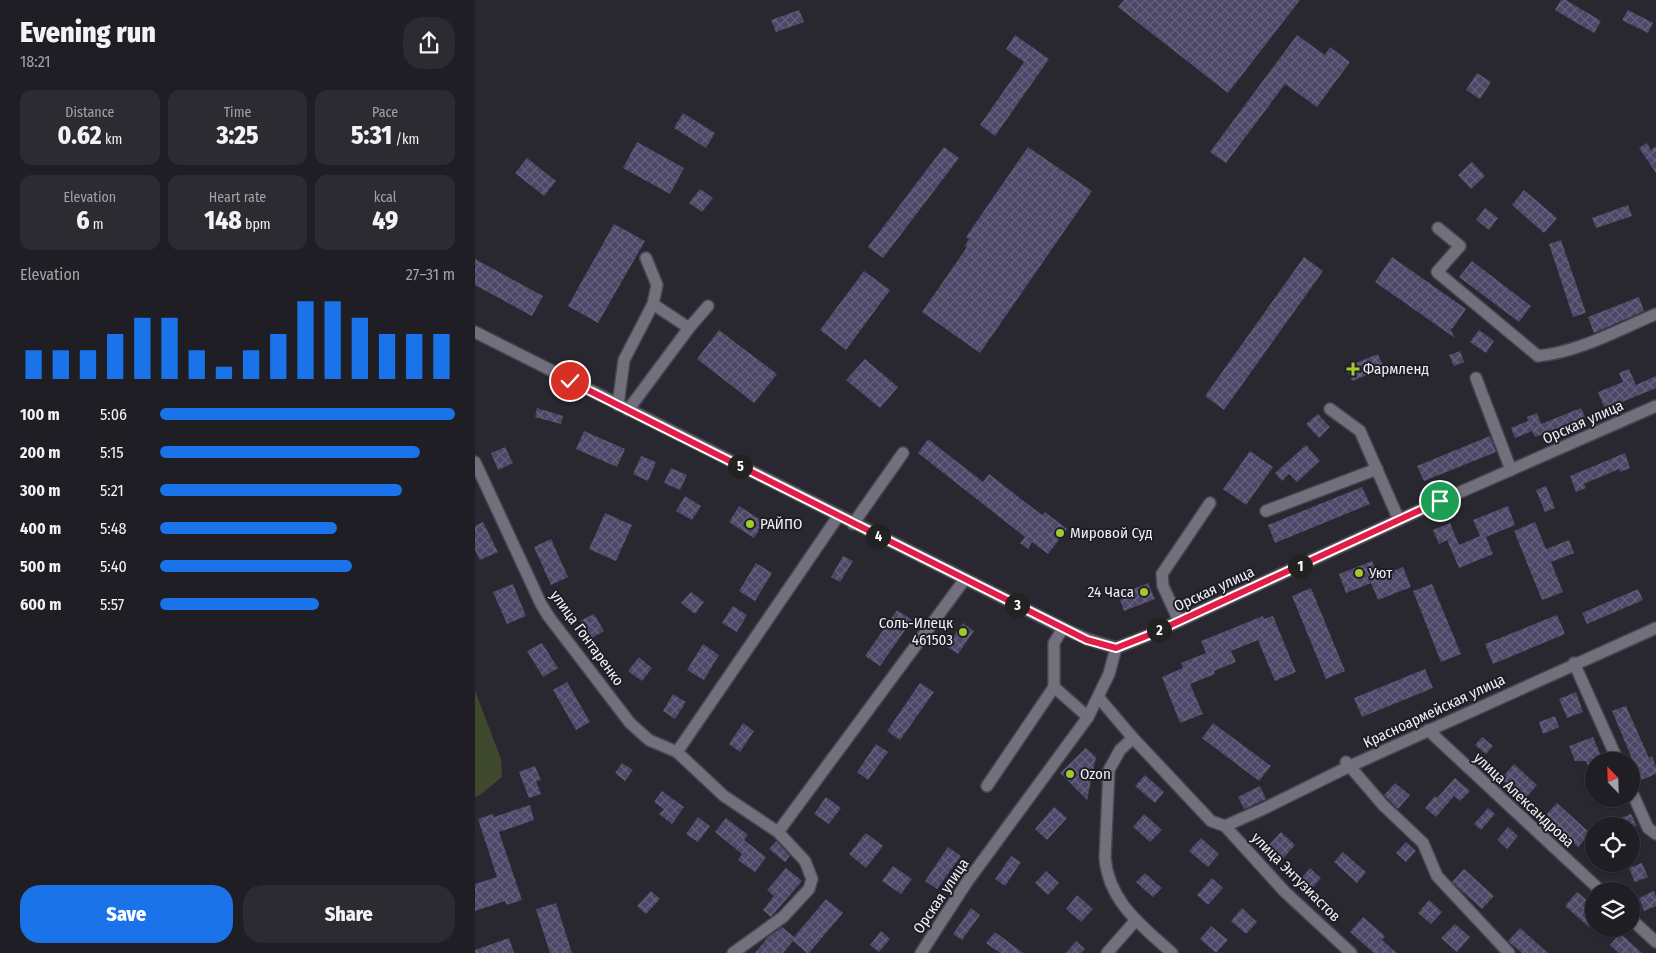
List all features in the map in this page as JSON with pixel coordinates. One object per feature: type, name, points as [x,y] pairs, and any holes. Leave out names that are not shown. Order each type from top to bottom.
[{"type":"street","points":[[1438,228],[1460,246],[1437,272],[1538,356],[1553,354],[1592,341],[1656,314]]},
{"type":"street","points":[[623,407],[624,360],[653,304],[657,285],[646,258]]},
{"type":"street","points":[[653,304],[689,328]]},
{"type":"street","points":[[623,407],[708,306]]},
{"type":"street","points":[[475,332],[839,515],[853,524],[1087,640],[1116,648]]},
{"type":"street","points":[[1476,378],[1511,470]]},
{"type":"street","name":"Орская улица","points":[[921,953],[967,882],[1088,717],[1099,698],[1109,674],[1116,648],[1179,622],[1399,520],[1656,406]]},
{"type":"street","points":[[1330,409],[1360,431],[1399,520]]},
{"type":"street","points":[[853,524],[903,453]]},
{"type":"street","name":"улица Гонтаренко","points":[[475,462],[541,604],[630,723],[649,740],[677,752],[724,796],[778,832],[805,861],[812,878],[809,889],[783,917],[733,953]]},
{"type":"street","points":[[1266,511],[1377,469]]},
{"type":"street","points":[[1179,622],[1163,586],[1162,574],[1210,503]]},
{"type":"street","points":[[677,752],[839,515]]},
{"type":"street","points":[[778,832],[965,579]]},
{"type":"street","points":[[987,786],[1053,687],[1054,643],[1063,628]]},
{"type":"street","name":"Красноармейская улица","points":[[1222,825],[1261,810],[1347,764],[1428,730],[1574,663],[1656,628]]},
{"type":"street","points":[[1574,663],[1614,752]]},
{"type":"street","points":[[1053,687],[1088,717]]},
{"type":"street","name":"улица Энтузиастов","points":[[1099,698],[1133,738],[1211,821],[1222,825],[1285,892],[1351,953]]},
{"type":"street","name":"улица Александрова","points":[[1428,730],[1591,882]]},
{"type":"street","points":[[1133,738],[1120,750],[1109,770],[1106,872],[1120,901],[1136,920],[1172,953]]},
{"type":"street","points":[[1347,764],[1383,805],[1423,843],[1437,876],[1509,953]]},
{"type":"street","points":[[1639,808],[1648,828],[1656,834]]},
{"type":"street","points":[[1107,953],[1136,920]]},
{"type":"street","points":[[1640,928],[1656,942]]},
{"type":"green space","points":[[475,691],[501,759],[502,777],[475,797]]},
{"type":"building","points":[[1124,0],[1300,0],[1228,93],[1118,7]]},
{"type":"building","points":[[1561,0],[1566,0],[1601,21],[1594,33],[1555,10]]},
{"type":"building","points":[[799,10],[804,22],[776,32],[771,20]]},
{"type":"building","points":[[1628,10],[1653,23],[1648,33],[1622,20]]},
{"type":"building","points":[[1015,35],[1049,59],[995,136],[980,125],[1024,62],[1006,49]]},
{"type":"building","points":[[1297,35],[1325,55],[1330,47],[1350,62],[1317,107],[1285,84],[1226,163],[1210,152]]},
{"type":"building","points":[[1477,73],[1491,82],[1480,99],[1466,90]]},
{"type":"building","points":[[683,113],[715,133],[706,148],[674,128]]},
{"type":"building","points":[[637,142],[684,168],[670,194],[623,168]]},
{"type":"building","points":[[1647,143],[1651,150],[1656,146],[1656,173],[1639,148]]},
{"type":"building","points":[[944,147],[959,158],[883,258],[868,247]]},
{"type":"building","points":[[1028,147],[1092,191],[980,353],[922,312],[967,247],[965,246],[969,239],[966,237]]},
{"type":"building","points":[[527,158],[556,181],[544,196],[515,173]]},
{"type":"building","points":[[1472,162],[1485,176],[1471,189],[1458,175]]},
{"type":"building","points":[[700,189],[713,198],[702,212],[689,203]]},
{"type":"building","points":[[1524,190],[1557,218],[1544,233],[1512,205]]},
{"type":"building","points":[[1628,205],[1632,216],[1596,228],[1592,218]]},
{"type":"building","points":[[1485,208],[1498,218],[1489,230],[1476,220]]},
{"type":"building","points":[[614,224],[645,241],[598,323],[568,306]]},
{"type":"building","points":[[1561,240],[1586,313],[1573,317],[1549,244]]},
{"type":"building","points":[[1304,257],[1323,271],[1224,410],[1205,396]]},
{"type":"building","points":[[1392,257],[1466,309],[1452,329],[1450,328],[1455,338],[1375,282]]},
{"type":"building","points":[[475,259],[543,296],[532,316],[475,285]]},
{"type":"building","points":[[1472,261],[1531,306],[1519,322],[1459,277]]},
{"type":"building","points":[[864,271],[890,290],[846,350],[820,330]]},
{"type":"building","points":[[1639,297],[1644,311],[1594,333],[1588,317]]},
{"type":"building","points":[[719,330],[777,374],[754,403],[697,359]]},
{"type":"building","points":[[1479,330],[1494,341],[1486,353],[1470,342]]},
{"type":"building","points":[[1460,351],[1464,362],[1454,366],[1449,355]]},
{"type":"building","points":[[1378,354],[1384,368],[1352,381],[1346,367]]},
{"type":"building","points":[[865,359],[898,387],[880,408],[846,380]]},
{"type":"building","points":[[1629,369],[1636,385],[1656,376],[1656,388],[1605,409],[1598,392],[1623,382],[1619,373]]},
{"type":"building","points":[[537,408],[563,416],[561,424],[535,417]]},
{"type":"building","points":[[1581,408],[1585,417],[1535,437],[1532,431],[1515,438],[1511,428],[1528,421],[1527,417],[1537,413],[1541,424]]},
{"type":"building","points":[[1318,414],[1330,427],[1319,438],[1306,424]]},
{"type":"building","points":[[584,431],[625,449],[617,467],[576,449]]},
{"type":"building","points":[[1490,436],[1496,452],[1424,481],[1417,466]]},
{"type":"building","points":[[928,439],[983,482],[989,474],[1042,515],[1045,512],[1067,529],[1048,554],[1032,542],[1028,549],[1020,543],[1025,537],[918,453]]},
{"type":"building","points":[[1306,445],[1320,461],[1297,482],[1289,474],[1282,481],[1275,473]]},
{"type":"building","points":[[505,447],[513,463],[498,470],[491,453]]},
{"type":"building","points":[[1250,451],[1273,467],[1246,505],[1223,489]]},
{"type":"building","points":[[1625,453],[1630,468],[1620,472],[1619,469],[1584,484],[1586,488],[1576,492],[1570,476]]},
{"type":"building","points":[[641,456],[656,462],[648,481],[633,474]]},
{"type":"building","points":[[671,468],[687,475],[680,490],[664,483]]},
{"type":"building","points":[[1546,486],[1555,508],[1545,512],[1536,490]]},
{"type":"building","points":[[1362,487],[1370,504],[1275,543],[1268,525]]},
{"type":"building","points":[[685,496],[701,506],[692,520],[676,511]]},
{"type":"building","points":[[739,506],[764,522],[754,538],[729,522]]},
{"type":"building","points":[[1508,506],[1515,525],[1486,537],[1493,554],[1459,568],[1447,540],[1439,544],[1433,530],[1450,523],[1459,545],[1480,536],[1473,520]]},
{"type":"building","points":[[605,513],[632,525],[616,561],[589,549]]},
{"type":"building","points":[[483,522],[498,552],[480,560],[475,550],[475,526]]},
{"type":"building","points":[[1535,522],[1546,549],[1569,540],[1574,553],[1551,562],[1563,592],[1542,600],[1514,531]]},
{"type":"building","points":[[551,539],[568,577],[551,585],[534,547]]},
{"type":"building","points":[[843,556],[853,561],[840,582],[831,577]]},
{"type":"building","points":[[1372,561],[1379,577],[1403,567],[1411,587],[1378,600],[1371,583],[1346,593],[1339,574]]},
{"type":"building","points":[[756,563],[772,573],[755,601],[739,591]]},
{"type":"building","points":[[1148,583],[1155,599],[1124,611],[1120,600],[1133,595],[1131,590]]},
{"type":"building","points":[[513,584],[526,616],[507,624],[493,592]]},
{"type":"building","points":[[1432,584],[1461,654],[1441,662],[1413,591]]},
{"type":"building","points":[[1311,588],[1345,671],[1326,679],[1292,596]]},
{"type":"building","points":[[1638,589],[1643,600],[1587,624],[1582,613]]},
{"type":"building","points":[[691,592],[704,602],[695,614],[681,603]]},
{"type":"building","points":[[733,606],[747,615],[737,632],[722,623]]},
{"type":"building","points":[[897,610],[912,620],[880,666],[865,656]]},
{"type":"building","points":[[594,614],[604,631],[590,639],[580,621]]},
{"type":"building","points":[[1557,615],[1565,634],[1493,664],[1485,644]]},
{"type":"building","points":[[1263,616],[1264,619],[1273,616],[1296,672],[1275,681],[1258,640],[1231,651],[1236,662],[1214,671],[1215,674],[1190,684],[1203,714],[1180,723],[1162,677],[1183,668],[1181,663],[1206,653],[1201,641]]},
{"type":"building","points":[[963,623],[974,631],[958,654],[946,646]]},
{"type":"building","points":[[542,643],[558,668],[543,677],[527,651]]},
{"type":"building","points":[[703,644],[719,655],[704,680],[687,670]]},
{"type":"building","points":[[639,657],[652,668],[642,681],[628,671]]},
{"type":"building","points":[[1425,669],[1433,688],[1362,717],[1354,698]]},
{"type":"building","points":[[567,682],[590,722],[576,730],[553,690]]},
{"type":"building","points":[[920,683],[934,692],[900,740],[887,731]]},
{"type":"building","points":[[1576,692],[1583,712],[1567,718],[1559,699]]},
{"type":"building","points":[[673,694],[686,702],[675,719],[663,711]]},
{"type":"building","points":[[1626,706],[1649,758],[1652,756],[1656,767],[1656,774],[1641,780],[1640,752],[1629,752],[1612,711]]},
{"type":"building","points":[[1555,716],[1559,727],[1543,734],[1539,722]]},
{"type":"building","points":[[743,723],[754,731],[740,752],[729,744]]},
{"type":"building","points":[[1213,723],[1271,766],[1259,781],[1202,738]]},
{"type":"building","points":[[1482,737],[1493,746],[1486,754],[1475,745]]},
{"type":"building","points":[[1593,737],[1599,752],[1585,752],[1585,761],[1575,761],[1569,746]]},
{"type":"building","points":[[876,744],[888,752],[868,780],[857,772]]},
{"type":"building","points":[[1086,748],[1096,757],[1087,800],[1060,773]]},
{"type":"building","points":[[622,763],[633,770],[625,781],[615,773]]},
{"type":"building","points":[[1514,764],[1537,785],[1524,800],[1501,779]]},
{"type":"building","points":[[535,766],[541,780],[536,781],[541,794],[529,798],[519,772]]},
{"type":"building","points":[[1145,775],[1164,792],[1155,803],[1135,786]]},
{"type":"building","points":[[1455,778],[1470,791],[1460,801],[1454,796],[1436,817],[1425,808]]},
{"type":"building","points":[[1395,783],[1410,795],[1398,809],[1384,795]]},
{"type":"building","points":[[1260,786],[1266,799],[1244,809],[1238,797]]},
{"type":"building","points":[[662,791],[684,807],[672,824],[659,814],[664,809],[654,802]]},
{"type":"building","points":[[826,797],[841,808],[829,824],[814,814]]},
{"type":"building","points":[[1557,803],[1585,828],[1585,839],[1578,847],[1544,817]]},
{"type":"building","points":[[530,805],[534,820],[499,832],[522,900],[506,905],[505,901],[475,911],[475,884],[497,877],[478,819],[493,814],[494,817]]},
{"type":"building","points":[[1054,807],[1067,818],[1047,840],[1035,829]]},
{"type":"building","points":[[1488,808],[1495,814],[1481,830],[1474,824]]},
{"type":"building","points":[[1144,814],[1162,830],[1150,842],[1133,827]]},
{"type":"building","points":[[698,817],[710,826],[698,842],[686,834]]},
{"type":"building","points":[[726,818],[748,835],[744,840],[766,857],[755,872],[738,860],[742,854],[715,832]]},
{"type":"building","points":[[1508,827],[1518,836],[1507,849],[1497,840]]},
{"type":"building","points":[[1281,832],[1295,845],[1281,861],[1266,848]]},
{"type":"building","points":[[866,833],[883,846],[866,868],[849,854]]},
{"type":"building","points":[[1201,838],[1219,854],[1208,867],[1189,851]]},
{"type":"building","points":[[776,841],[790,856],[785,862],[769,849]]},
{"type":"building","points":[[1406,842],[1416,851],[1406,862],[1396,853]]},
{"type":"building","points":[[948,847],[961,856],[937,889],[925,881]]},
{"type":"building","points":[[1343,852],[1366,872],[1357,883],[1334,862]]},
{"type":"building","points":[[1011,856],[1021,862],[1005,886],[995,879]]},
{"type":"building","points":[[1642,863],[1648,877],[1635,882],[1631,872],[1640,872],[1640,864]]},
{"type":"building","points":[[893,866],[912,879],[901,894],[882,881]]},
{"type":"building","points":[[786,868],[802,881],[771,917],[763,910],[774,896],[767,890]]},
{"type":"building","points":[[1310,868],[1321,878],[1307,894],[1296,884]]},
{"type":"building","points":[[1464,869],[1494,896],[1482,909],[1452,882]]},
{"type":"building","points":[[1046,871],[1059,883],[1048,895],[1035,883]]},
{"type":"building","points":[[1145,873],[1162,888],[1153,897],[1136,882]]},
{"type":"building","points":[[1212,878],[1223,888],[1208,905],[1197,895]]},
{"type":"building","points":[[651,891],[660,899],[646,914],[637,906]]},
{"type":"building","points":[[1654,891],[1656,906],[1644,911],[1640,898]]},
{"type":"building","points":[[1577,892],[1585,899],[1585,924],[1565,906]]},
{"type":"building","points":[[1077,895],[1093,909],[1081,922],[1066,909]]},
{"type":"building","points":[[826,899],[843,913],[809,953],[793,941],[783,953],[755,953],[768,937],[782,927],[794,937]]},
{"type":"building","points":[[1429,900],[1442,912],[1431,924],[1418,913]]},
{"type":"building","points":[[556,903],[572,953],[550,953],[536,909]]},
{"type":"building","points":[[971,908],[980,915],[962,940],[953,934]]},
{"type":"building","points":[[1242,908],[1257,922],[1246,934],[1231,921]]},
{"type":"building","points":[[1363,917],[1385,936],[1382,940],[1397,953],[1374,953],[1350,932]]},
{"type":"building","points":[[1455,924],[1470,937],[1457,952],[1441,938]]},
{"type":"building","points":[[1211,926],[1228,940],[1216,953],[1200,939]]},
{"type":"building","points":[[1520,928],[1548,953],[1522,953],[1508,941]]},
{"type":"building","points":[[881,931],[890,939],[879,952],[870,945]]},
{"type":"building","points":[[995,932],[1023,953],[1000,953],[986,943]]},
{"type":"building","points":[[1617,937],[1624,937],[1642,953],[1619,953],[1610,945]]},
{"type":"building","points":[[509,938],[514,953],[475,953],[475,950]]},
{"type":"building","points":[[1076,941],[1085,949],[1081,953],[1066,953]]},
{"type":"place","name":"Фармленд","points":[[1353,369]]},
{"type":"place","name":"РАЙПО","points":[[750,524]]},
{"type":"place","name":"Мировой Суд","points":[[1060,533]]},
{"type":"place","name":"Уют","points":[[1359,573]]},
{"type":"place","name":"24 Часа","points":[[1144,592]]},
{"type":"place","name":"Соль-Илецк 461503","points":[[963,632]]},
{"type":"place","name":"Ozon","points":[[1070,774]]},
{"type":"route","points":[[570,381],[1087,640],[1116,648],[1149,635],[1440,501]]}]
